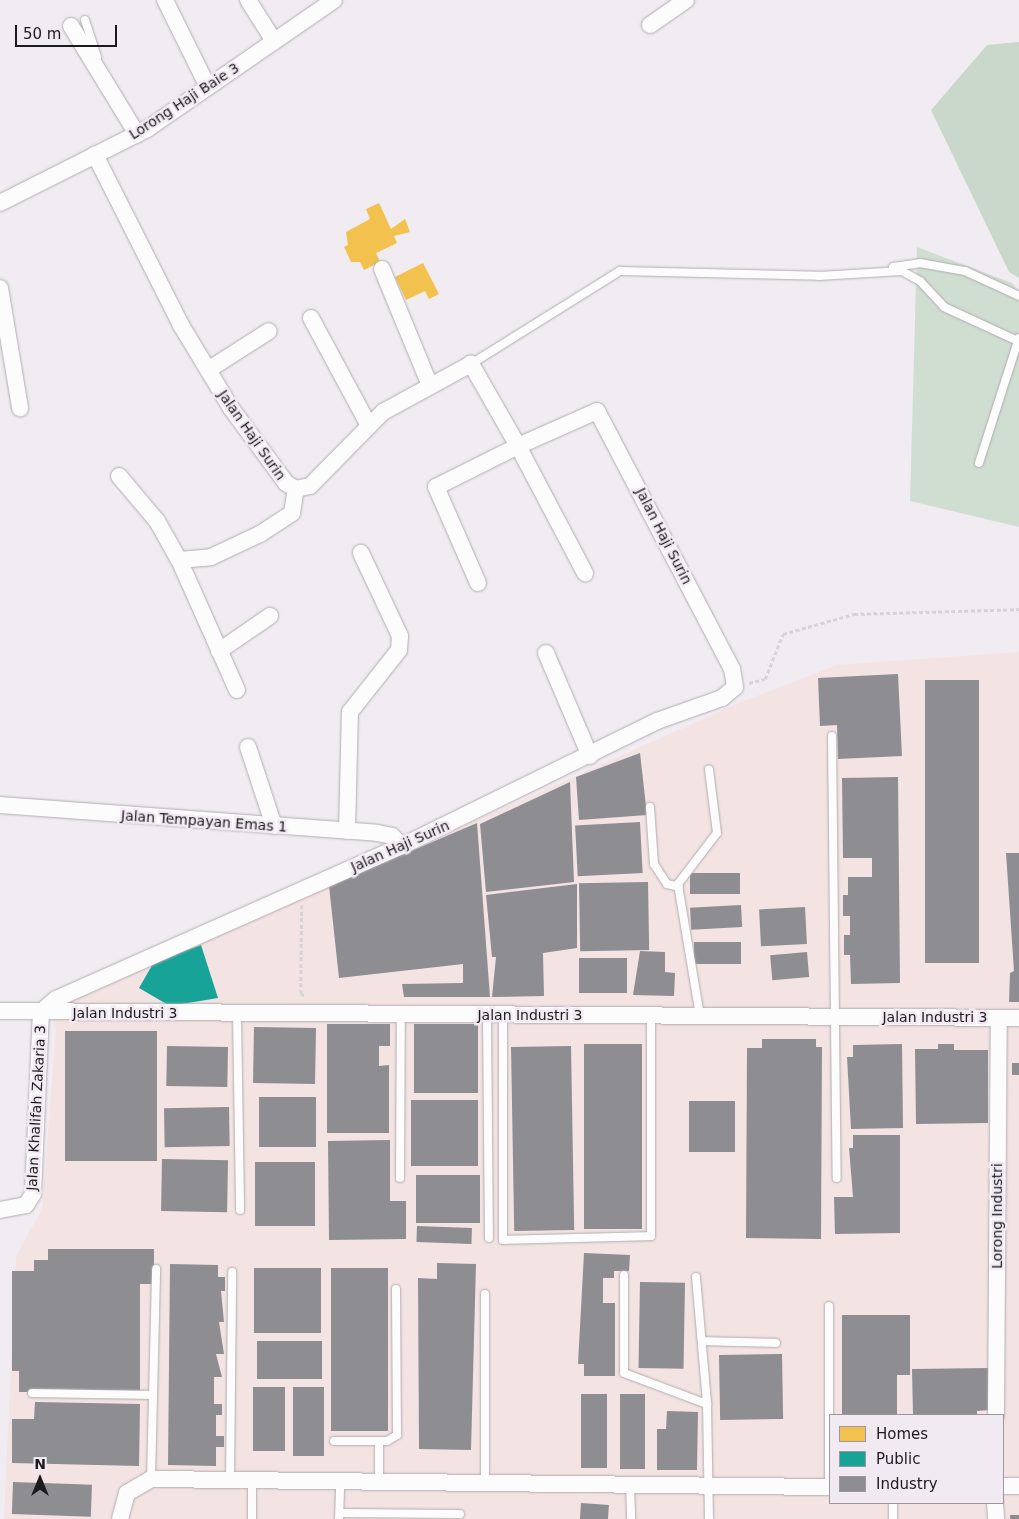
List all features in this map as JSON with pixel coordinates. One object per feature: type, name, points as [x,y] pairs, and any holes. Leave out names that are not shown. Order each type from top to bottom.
[{"type":"street","points":[[164,0],[208,86]]},
{"type":"street","points":[[248,0],[274,41]]},
{"type":"street","points":[[650,25],[686,0]]},
{"type":"street","name":"Lorong Haji Baie 3","points":[[0,203],[137,134],[274,41],[326,2]]},
{"type":"street","points":[[78,23],[103,83],[137,134]]},
{"type":"street","name":"Jalan Haji Surin","points":[[95,155],[208,370],[276,473],[296,489],[322,476],[368,424],[429,383],[471,364]]},
{"type":"street","points":[[382,269],[429,383]]},
{"type":"street","points":[[0,288],[20,408]]},
{"type":"street","points":[[311,318],[368,424]]},
{"type":"street","points":[[208,370],[269,331]]},
{"type":"street","points":[[471,364],[518,446],[585,573]]},
{"type":"street","name":"Jalan Haji Surin","points":[[41,1012],[56,999],[402,846],[590,756],[658,721],[722,698],[735,687],[732,668],[600,412],[589,411],[518,446]]},
{"type":"street","points":[[478,583],[436,487],[518,446]]},
{"type":"street","points":[[119,476],[157,520],[179,560],[237,690]]},
{"type":"street","points":[[179,560],[211,557],[260,534],[292,513],[296,489]]},
{"type":"street","points":[[347,831],[350,712],[399,650],[400,636],[361,553]]},
{"type":"street","points":[[219,651],[270,616]]},
{"type":"street","points":[[546,653],[590,756]]},
{"type":"street","points":[[248,747],[274,826]]},
{"type":"street","name":"Jalan Tempayan Emas 1","points":[[0,805],[389,834],[402,846]]},
{"type":"street","name":"Jalan Industri 3","points":[[0,1011],[1019,1018]]},
{"type":"street","name":"Jalan Khalifah Zakaria 3","points":[[0,1210],[26,1205],[33,1194],[41,1012]]},
{"type":"street","name":"Lorong Industri","points":[[996,1414],[999,1018]]},
{"type":"street","points":[[120,1519],[127,1493],[151,1479],[829,1487]]},
{"type":"street","points":[[1004,1486],[1019,1486]]},
{"type":"street","points":[[995,1504],[996,1519]]},
{"type":"lane","points":[[471,364],[620,271],[819,276],[879,270],[920,263],[944,266],[1019,296]]},
{"type":"lane","points":[[879,270],[912,275],[944,307],[1018,340],[979,463]]},
{"type":"lane","points":[[832,736],[838,1017],[837,1178]]},
{"type":"lane","points":[[700,1016],[678,887],[680,875],[717,833],[709,770]]},
{"type":"lane","points":[[650,807],[654,864],[667,884],[678,887]]},
{"type":"lane","points":[[237,1014],[240,1210]]},
{"type":"lane","points":[[400,1178],[401,1014]]},
{"type":"lane","points":[[495,1015],[503,1240],[651,1236],[651,1016]]},
{"type":"lane","points":[[488,1238],[495,1015]]},
{"type":"lane","points":[[151,1479],[156,1269]]},
{"type":"lane","points":[[230,1480],[232,1272]]},
{"type":"lane","points":[[624,1275],[624,1373],[707,1404]]},
{"type":"lane","points":[[696,1277],[707,1404],[710,1519]]},
{"type":"lane","points":[[334,1441],[391,1440],[397,1430],[396,1289]]},
{"type":"lane","points":[[485,1294],[485,1483]]},
{"type":"lane","points":[[829,1306],[830,1414]]},
{"type":"lane","points":[[702,1341],[776,1343]]},
{"type":"lane","points":[[32,1393],[153,1395]]},
{"type":"lane","points":[[379,1441],[379,1482]]},
{"type":"lane","points":[[252,1480],[252,1519]]},
{"type":"lane","points":[[340,1481],[339,1516],[460,1514]]},
{"type":"lane","points":[[630,1485],[631,1519]]},
{"type":"lane","points":[[893,1504],[893,1519]]},
{"type":"path","points":[[735,687],[765,679],[783,634],[854,614],[1019,609]]},
{"type":"path","points":[[302,889],[301,993],[327,1014]]},
{"type":"shaded area","points":[[1019,652],[1019,1519],[4,1519],[16,1256],[42,1209],[56,1029],[44,1002],[415,848],[741,702],[837,665]]},
{"type":"green space","points":[[1019,42],[1019,278],[1009,272],[931,110],[987,45]]},
{"type":"green space","points":[[917,247],[1012,283],[1019,291],[1019,527],[910,501]]},
{"type":"building: Homes","points":[[379,203],[391,229],[405,219],[410,232],[394,236],[397,243],[376,253],[380,262],[364,270],[360,262],[351,262],[344,247],[348,245],[346,232],[370,219],[366,209]]},
{"type":"building: Homes","points":[[423,263],[439,294],[429,299],[425,291],[406,300],[395,277]]},
{"type":"building: Public","points":[[201,945],[218,998],[170,1006],[139,988],[154,962]]},
{"type":"building: Industry","points":[[898,674],[902,756],[838,759],[837,725],[820,726],[818,678]]},
{"type":"building: Industry","points":[[925,680],[979,680],[979,963],[925,963]]},
{"type":"building: Industry","points":[[640,753],[647,815],[579,820],[576,777]]},
{"type":"building: Industry","points":[[898,777],[900,983],[851,984],[850,955],[844,955],[844,935],[850,935],[850,916],[843,916],[843,895],[848,895],[848,877],[872,877],[872,858],[843,858],[842,778]]},
{"type":"building: Industry","points":[[570,782],[574,882],[486,892],[480,824]]},
{"type":"building: Industry","points":[[640,822],[643,873],[578,876],[575,825]]},
{"type":"building: Industry","points":[[477,823],[490,997],[404,997],[402,984],[463,983],[463,964],[339,978],[329,886]]},
{"type":"building: Industry","points":[[1006,853],[1019,853],[1019,1002],[1009,1002],[1010,973],[1014,971]]},
{"type":"building: Industry","points":[[690,873],[740,873],[740,894],[690,894]]},
{"type":"building: Industry","points":[[648,882],[649,950],[580,951],[579,883]]},
{"type":"building: Industry","points":[[577,884],[577,948],[543,953],[544,996],[492,997],[496,957],[492,957],[486,895]]},
{"type":"building: Industry","points":[[741,905],[742,927],[691,930],[690,908]]},
{"type":"building: Industry","points":[[805,907],[807,944],[761,946],[759,909]]},
{"type":"building: Industry","points":[[694,942],[741,942],[741,964],[694,964]]},
{"type":"building: Industry","points":[[640,951],[665,952],[665,972],[675,973],[674,996],[633,995]]},
{"type":"building: Industry","points":[[807,952],[809,977],[772,980],[770,955]]},
{"type":"building: Industry","points":[[579,958],[627,958],[627,993],[579,993]]},
{"type":"building: Industry","points":[[327,1024],[390,1024],[390,1046],[379,1046],[379,1066],[389,1065],[389,1133],[327,1133]]},
{"type":"building: Industry","points":[[414,1024],[478,1024],[478,1093],[414,1093]]},
{"type":"building: Industry","points":[[254,1027],[316,1028],[315,1084],[253,1083]]},
{"type":"building: Industry","points":[[65,1031],[157,1031],[157,1161],[65,1161]]},
{"type":"building: Industry","points":[[762,1039],[816,1039],[816,1047],[822,1047],[821,1239],[746,1238],[747,1048],[762,1048]]},
{"type":"building: Industry","points":[[584,1044],[642,1044],[642,1229],[584,1229]]},
{"type":"building: Industry","points":[[902,1044],[903,1128],[851,1129],[847,1057],[853,1057],[853,1045]]},
{"type":"building: Industry","points":[[938,1044],[954,1044],[954,1050],[988,1050],[988,1123],[916,1124],[915,1049],[938,1049]]},
{"type":"building: Industry","points":[[167,1046],[228,1047],[227,1087],[166,1086]]},
{"type":"building: Industry","points":[[571,1046],[574,1230],[514,1231],[511,1047]]},
{"type":"building: Industry","points":[[1012,1063],[1019,1063],[1019,1075],[1012,1075]]},
{"type":"building: Industry","points":[[259,1097],[316,1097],[316,1147],[259,1147]]},
{"type":"building: Industry","points":[[411,1100],[478,1100],[478,1166],[411,1166]]},
{"type":"building: Industry","points":[[689,1101],[735,1101],[735,1152],[689,1152]]},
{"type":"building: Industry","points":[[229,1107],[230,1146],[165,1147],[164,1108]]},
{"type":"building: Industry","points":[[853,1135],[900,1135],[900,1233],[835,1234],[834,1197],[853,1197],[849,1148],[853,1148]]},
{"type":"building: Industry","points":[[390,1140],[390,1201],[406,1201],[406,1239],[329,1240],[328,1141]]},
{"type":"building: Industry","points":[[162,1159],[228,1160],[227,1212],[161,1211]]},
{"type":"building: Industry","points":[[255,1162],[315,1162],[315,1226],[255,1226]]},
{"type":"building: Industry","points":[[416,1175],[480,1175],[480,1223],[416,1223]]},
{"type":"building: Industry","points":[[417,1226],[472,1228],[471,1244],[416,1242]]},
{"type":"building: Industry","points":[[48,1249],[154,1249],[154,1284],[140,1284],[140,1392],[19,1392],[19,1371],[12,1371],[12,1271],[34,1271],[34,1260],[48,1260]]},
{"type":"building: Industry","points":[[584,1253],[630,1255],[629,1271],[614,1271],[614,1278],[603,1278],[603,1303],[615,1303],[615,1376],[584,1376],[584,1364],[578,1364]]},
{"type":"building: Industry","points":[[437,1263],[476,1264],[471,1450],[419,1449],[418,1278],[437,1279]]},
{"type":"building: Industry","points":[[170,1264],[218,1265],[218,1277],[225,1277],[225,1291],[221,1291],[224,1322],[219,1322],[224,1354],[216,1354],[222,1377],[214,1377],[214,1404],[222,1404],[222,1415],[216,1415],[216,1436],[224,1436],[224,1447],[216,1447],[216,1466],[168,1465]]},
{"type":"building: Industry","points":[[254,1268],[321,1268],[321,1333],[254,1333]]},
{"type":"building: Industry","points":[[331,1268],[388,1268],[388,1431],[331,1431]]},
{"type":"building: Industry","points":[[640,1282],[685,1283],[683,1369],[638,1368]]},
{"type":"building: Industry","points":[[842,1315],[910,1315],[910,1375],[897,1375],[897,1414],[842,1414]]},
{"type":"building: Industry","points":[[257,1341],[322,1341],[322,1379],[257,1379]]},
{"type":"building: Industry","points":[[782,1354],[783,1419],[720,1420],[719,1355]]},
{"type":"building: Industry","points":[[990,1368],[990,1410],[977,1411],[977,1414],[913,1414],[912,1369]]},
{"type":"building: Industry","points":[[253,1387],[285,1387],[285,1451],[253,1451]]},
{"type":"building: Industry","points":[[293,1387],[324,1387],[324,1456],[293,1456]]},
{"type":"building: Industry","points":[[581,1394],[607,1394],[607,1468],[581,1468]]},
{"type":"building: Industry","points":[[620,1394],[645,1394],[645,1469],[620,1469]]},
{"type":"building: Industry","points":[[35,1402],[140,1404],[139,1466],[12,1463],[12,1419],[34,1419]]},
{"type":"building: Industry","points":[[667,1411],[698,1412],[697,1470],[657,1470],[657,1429],[666,1429]]},
{"type":"building: Industry","points":[[13,1482],[92,1485],[91,1517],[12,1514]]},
{"type":"building: Industry","points":[[581,1503],[609,1505],[608,1519],[580,1519]]},
{"type":"building: Industry","points":[[1010,1515],[1019,1515],[1019,1519],[1010,1519]]}]
